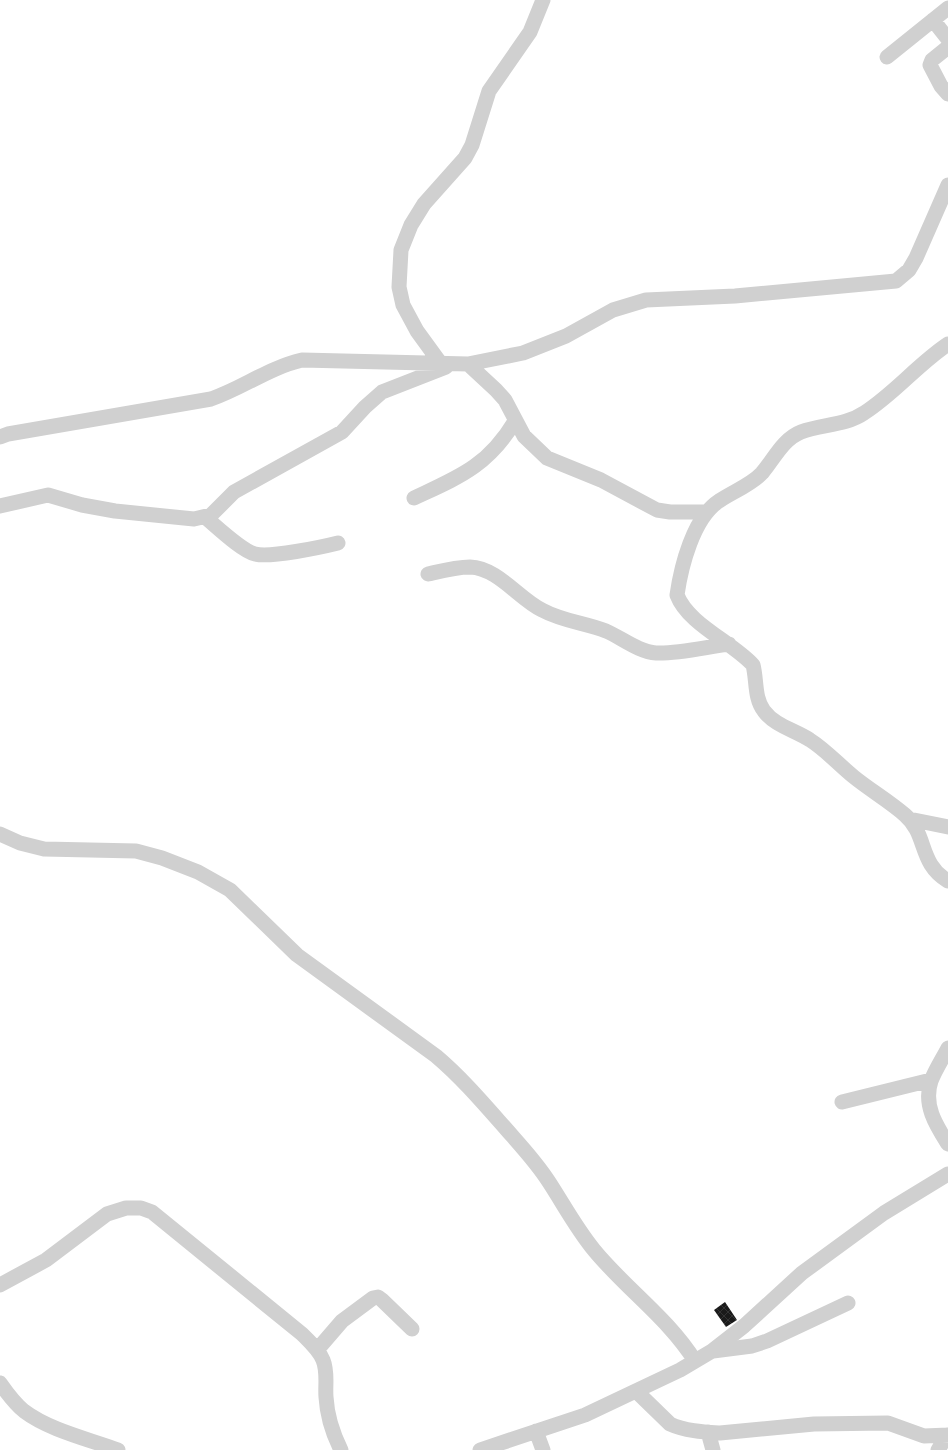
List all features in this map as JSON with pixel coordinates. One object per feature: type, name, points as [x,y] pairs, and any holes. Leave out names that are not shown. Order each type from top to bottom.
[{"type":"street","points":[[447,364],[417,331],[403,305],[399,287],[401,250],[411,226],[424,204],[465,158],[472,145],[489,91],[530,32],[543,0]]},
{"type":"street","points":[[886,57],[948,8]]},
{"type":"street","points":[[933,20],[948,39]]},
{"type":"street","points":[[948,47],[932,60],[930,65],[941,86],[948,94]]},
{"type":"street","points":[[0,437],[8,434],[223,395],[284,364],[302,360],[468,364],[523,353],[566,336],[613,310],[646,300],[735,296],[896,281],[909,270],[916,258],[948,185]]},
{"type":"street","points":[[948,344],[881,402],[863,414],[845,422],[801,432],[790,437],[761,474],[717,502],[707,512],[693,533],[678,595],[681,604],[692,616],[753,664],[756,674],[758,700],[769,717],[811,740],[854,777],[909,819],[919,833],[925,855],[932,868],[939,876],[948,881]]},
{"type":"street","points":[[0,506],[48,495],[82,505],[115,511],[194,519],[205,517],[215,512],[234,492],[342,432],[365,406],[382,392],[447,364]]},
{"type":"street","points":[[468,364],[501,395],[524,436],[547,458],[601,480],[646,506],[657,510],[670,512],[707,512]]},
{"type":"street","points":[[414,498],[457,478],[484,461],[504,439],[515,421]]},
{"type":"street","points":[[205,517],[246,549],[255,554],[312,549],[338,543]]},
{"type":"street","points":[[428,574],[471,567],[483,570],[495,576],[532,605],[544,611],[594,627],[645,650],[656,653],[729,644]]},
{"type":"street","points":[[909,819],[948,827]]},
{"type":"street","points":[[0,834],[20,843],[44,850],[136,851],[162,858],[198,872],[230,890],[297,955],[436,1056],[456,1073],[533,1160],[549,1182],[562,1205],[594,1250],[682,1341],[695,1361]]},
{"type":"street","points":[[948,1048],[931,1080],[928,1096],[932,1118],[948,1144]]},
{"type":"street","points":[[842,1102],[931,1080]]},
{"type":"street","points":[[480,1450],[585,1415],[636,1391],[712,1351],[744,1326],[802,1273],[884,1213],[948,1174]]},
{"type":"street","points":[[0,1285],[46,1260],[107,1214],[126,1208],[141,1208],[152,1212],[302,1334],[317,1350],[323,1360],[326,1371],[326,1398],[331,1423],[341,1450]]},
{"type":"street","points":[[317,1350],[338,1326],[373,1298],[382,1300],[412,1330]]},
{"type":"street","points":[[712,1351],[752,1346],[767,1341],[848,1303]]},
{"type":"street","points":[[0,1383],[10,1399],[24,1411],[38,1419],[84,1444],[118,1450]]},
{"type":"street","points":[[636,1391],[670,1424],[677,1427],[708,1432],[720,1433],[814,1424],[888,1423],[924,1436],[947,1435]]},
{"type":"street","points":[[536,1431],[543,1450]]},
{"type":"street","points":[[708,1432],[713,1450]]},
{"type":"street","points":[[938,1450],[947,1435]]},
{"type":"building","points":[[725,1302],[737,1320],[726,1327],[714,1310]]}]
